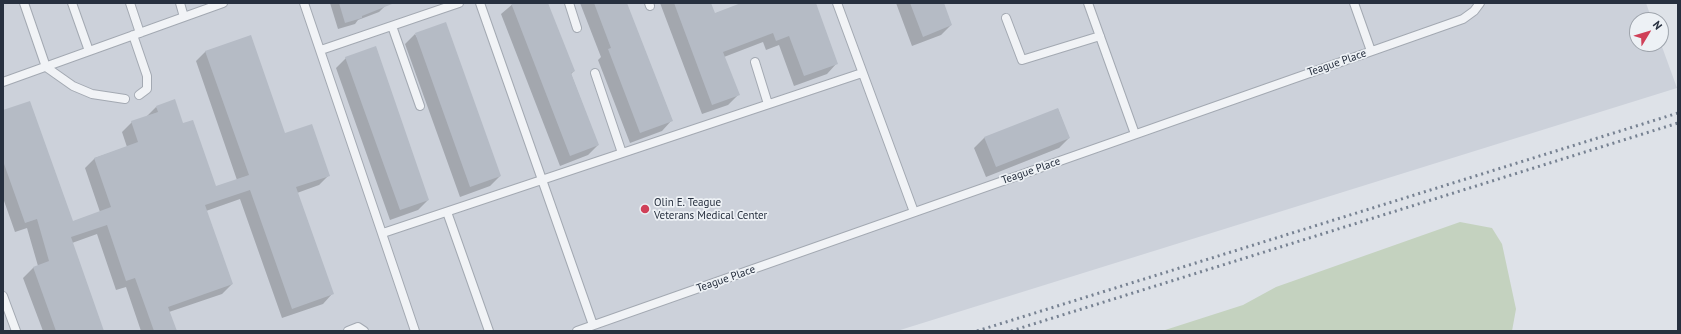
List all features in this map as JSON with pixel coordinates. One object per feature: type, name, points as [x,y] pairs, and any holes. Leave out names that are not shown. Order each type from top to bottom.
[{"type":"lane","points":[[24,3],[46,67],[73,86],[92,94],[125,99]]},
{"type":"lane","points":[[72,3],[89,51]]},
{"type":"lane","points":[[130,3],[147,76],[147,89],[139,95]]},
{"type":"lane","points":[[180,3],[184,17]]},
{"type":"lane","points":[[3,82],[223,3]]},
{"type":"lane","points":[[304,3],[383,233],[414,331]]},
{"type":"lane","points":[[321,50],[459,3]]},
{"type":"lane","points":[[480,3],[593,325]]},
{"type":"lane","points":[[569,3],[577,28]]},
{"type":"lane","points":[[837,3],[914,212]]},
{"type":"lane","points":[[1088,3],[1135,134]]},
{"type":"lane","points":[[1354,3],[1371,51]]},
{"type":"lane","name":"Teague Place","points":[[577,331],[1462,19],[1474,11],[1480,3]]},
{"type":"lane","points":[[1006,18],[1022,60],[1100,36]]},
{"type":"lane","points":[[392,26],[420,106]]},
{"type":"lane","points":[[755,62],[768,104]]},
{"type":"lane","points":[[595,73],[622,153]]},
{"type":"lane","points":[[383,233],[862,73]]},
{"type":"lane","points":[[447,212],[489,331]]},
{"type":"lane","points":[[3,296],[16,331]]},
{"type":"lane","points":[[348,331],[358,327],[364,331]]},
{"type":"shaded area","name":"Olin E. Teague Veterans Medical Center","points":[[3,3],[1646,3],[1649,12],[1629,12],[1629,52],[1664,52],[1677,88],[897,331],[3,331]]},
{"type":"green space","points":[[1460,222],[1492,228],[1502,244],[1516,309],[1512,331],[1162,331],[1243,305],[1276,287]]},
{"type":"building","points":[[339,3],[392,4],[362,16],[362,18],[345,23]]},
{"type":"building","points":[[511,3],[548,3],[575,71],[571,73],[599,145],[570,156]]},
{"type":"building","points":[[594,3],[627,3],[673,121],[640,133],[608,49],[611,48]]},
{"type":"building","points":[[674,3],[711,3],[715,13],[741,3],[816,3],[838,64],[804,76],[789,36],[776,41],[773,33],[723,52],[740,95],[712,105]]},
{"type":"building","points":[[910,3],[944,3],[952,25],[923,37]]},
{"type":"building","points":[[446,22],[501,176],[470,187],[415,33]]},
{"type":"building","points":[[251,35],[285,133],[312,124],[330,176],[296,187],[334,294],[292,309],[250,190],[205,205],[233,284],[168,307],[177,331],[154,331],[135,278],[126,281],[107,225],[71,237],[104,331],[56,331],[33,267],[49,261],[37,219],[25,223],[3,161],[3,110],[30,101],[73,221],[111,207],[94,158],[138,142],[131,121],[158,112],[156,106],[175,99],[183,123],[193,120],[216,186],[249,175],[205,51]]},
{"type":"building","points":[[376,46],[429,200],[400,210],[345,57]]},
{"type":"building","points":[[1058,108],[1070,138],[996,167],[984,137]]},
{"type":"railway","points":[[977,331],[1678,113]]},
{"type":"railway","points":[[1011,331],[1678,123]]},
{"type":"place","name":"Olin E. Teague Veterans Medical Center","points":[[645,209]]}]
